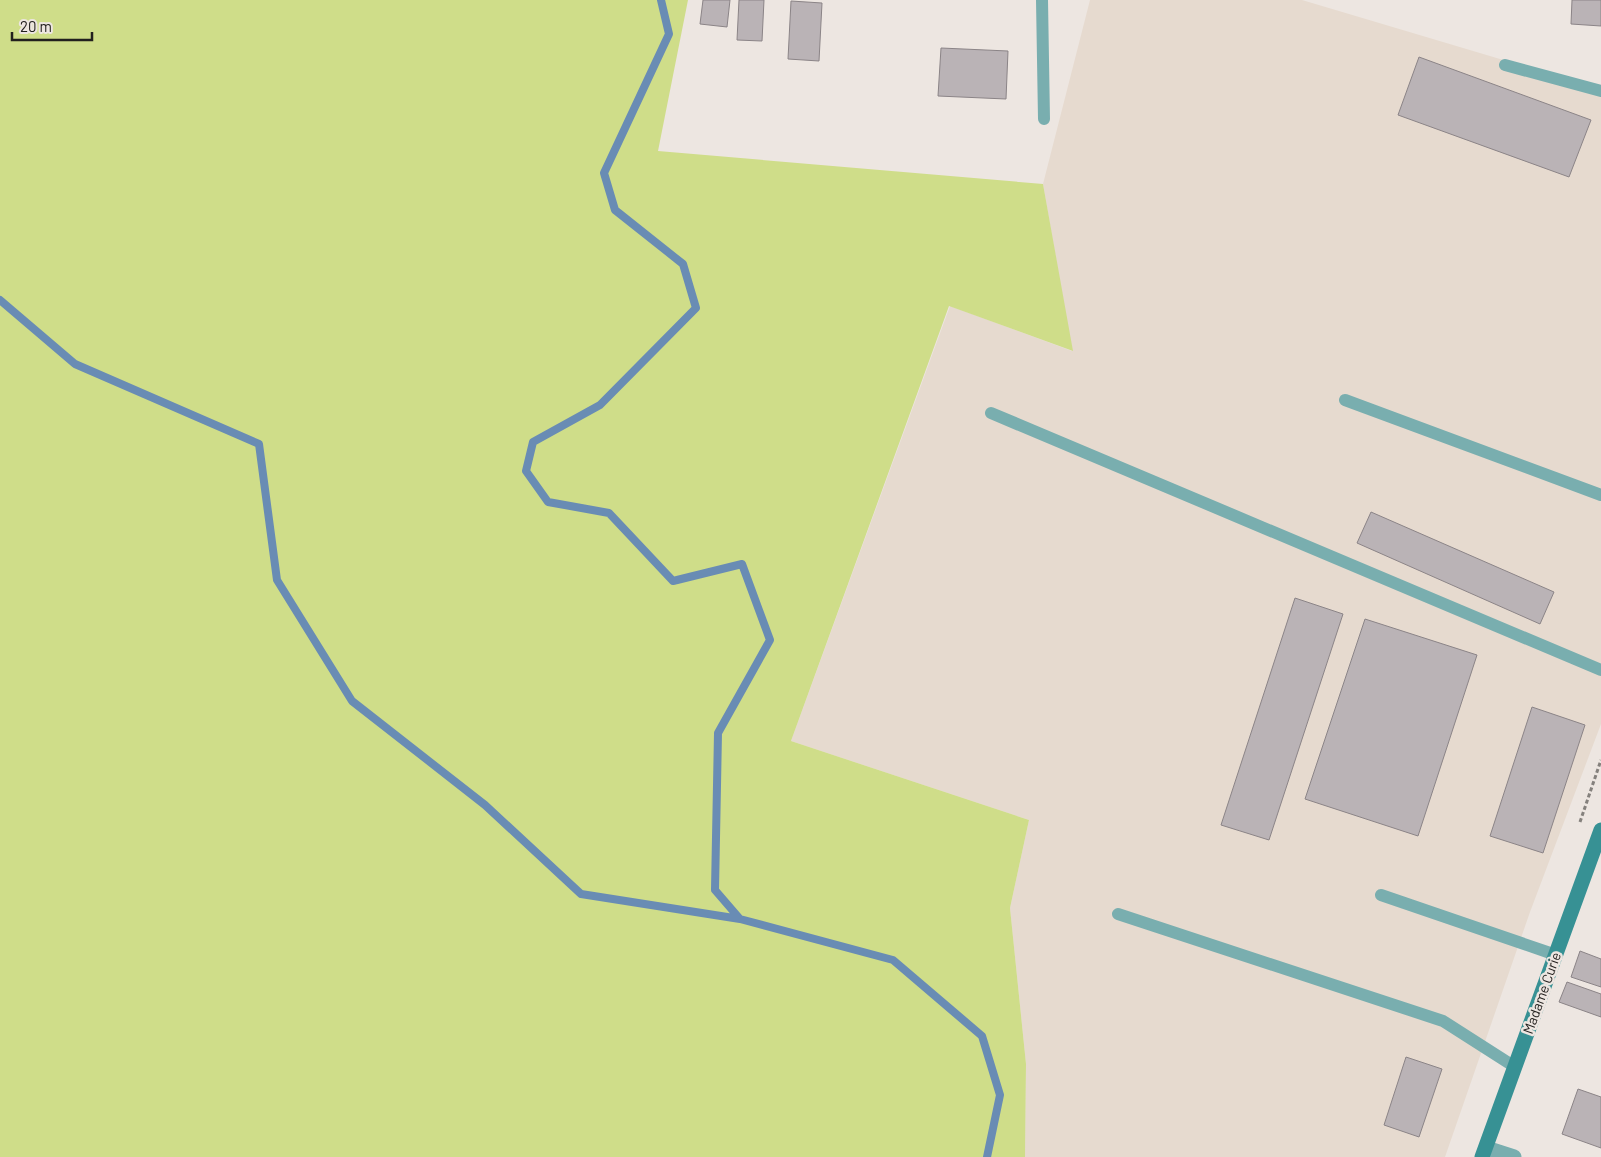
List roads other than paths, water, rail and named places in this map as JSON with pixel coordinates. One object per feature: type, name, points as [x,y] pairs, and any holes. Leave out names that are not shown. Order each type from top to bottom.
[{"type":"main road","name":"Madame Curie","points":[[1484,1152],[1601,830]]},
{"type":"street","points":[[1484,1152],[1514,1157]]},
{"type":"lane","points":[[1042,0],[1044,119]]},
{"type":"lane","points":[[1505,65],[1601,91]]},
{"type":"lane","points":[[1345,400],[1601,495]]},
{"type":"lane","points":[[991,414],[1601,670]]},
{"type":"lane","points":[[1381,895],[1556,955]]},
{"type":"lane","points":[[1118,914],[1443,1021],[1515,1067]]},
{"type":"waterway","points":[[661,0],[669,34],[604,173],[615,210],[683,264],[696,308],[600,405],[533,442],[526,471],[548,502],[609,513],[673,581],[742,564],[770,640],[718,733],[715,890],[740,919],[893,960],[982,1036],[1000,1095],[987,1157]]},
{"type":"waterway","points":[[0,300],[75,364],[259,444],[277,580],[352,701],[485,805],[581,894],[740,919]]}]
